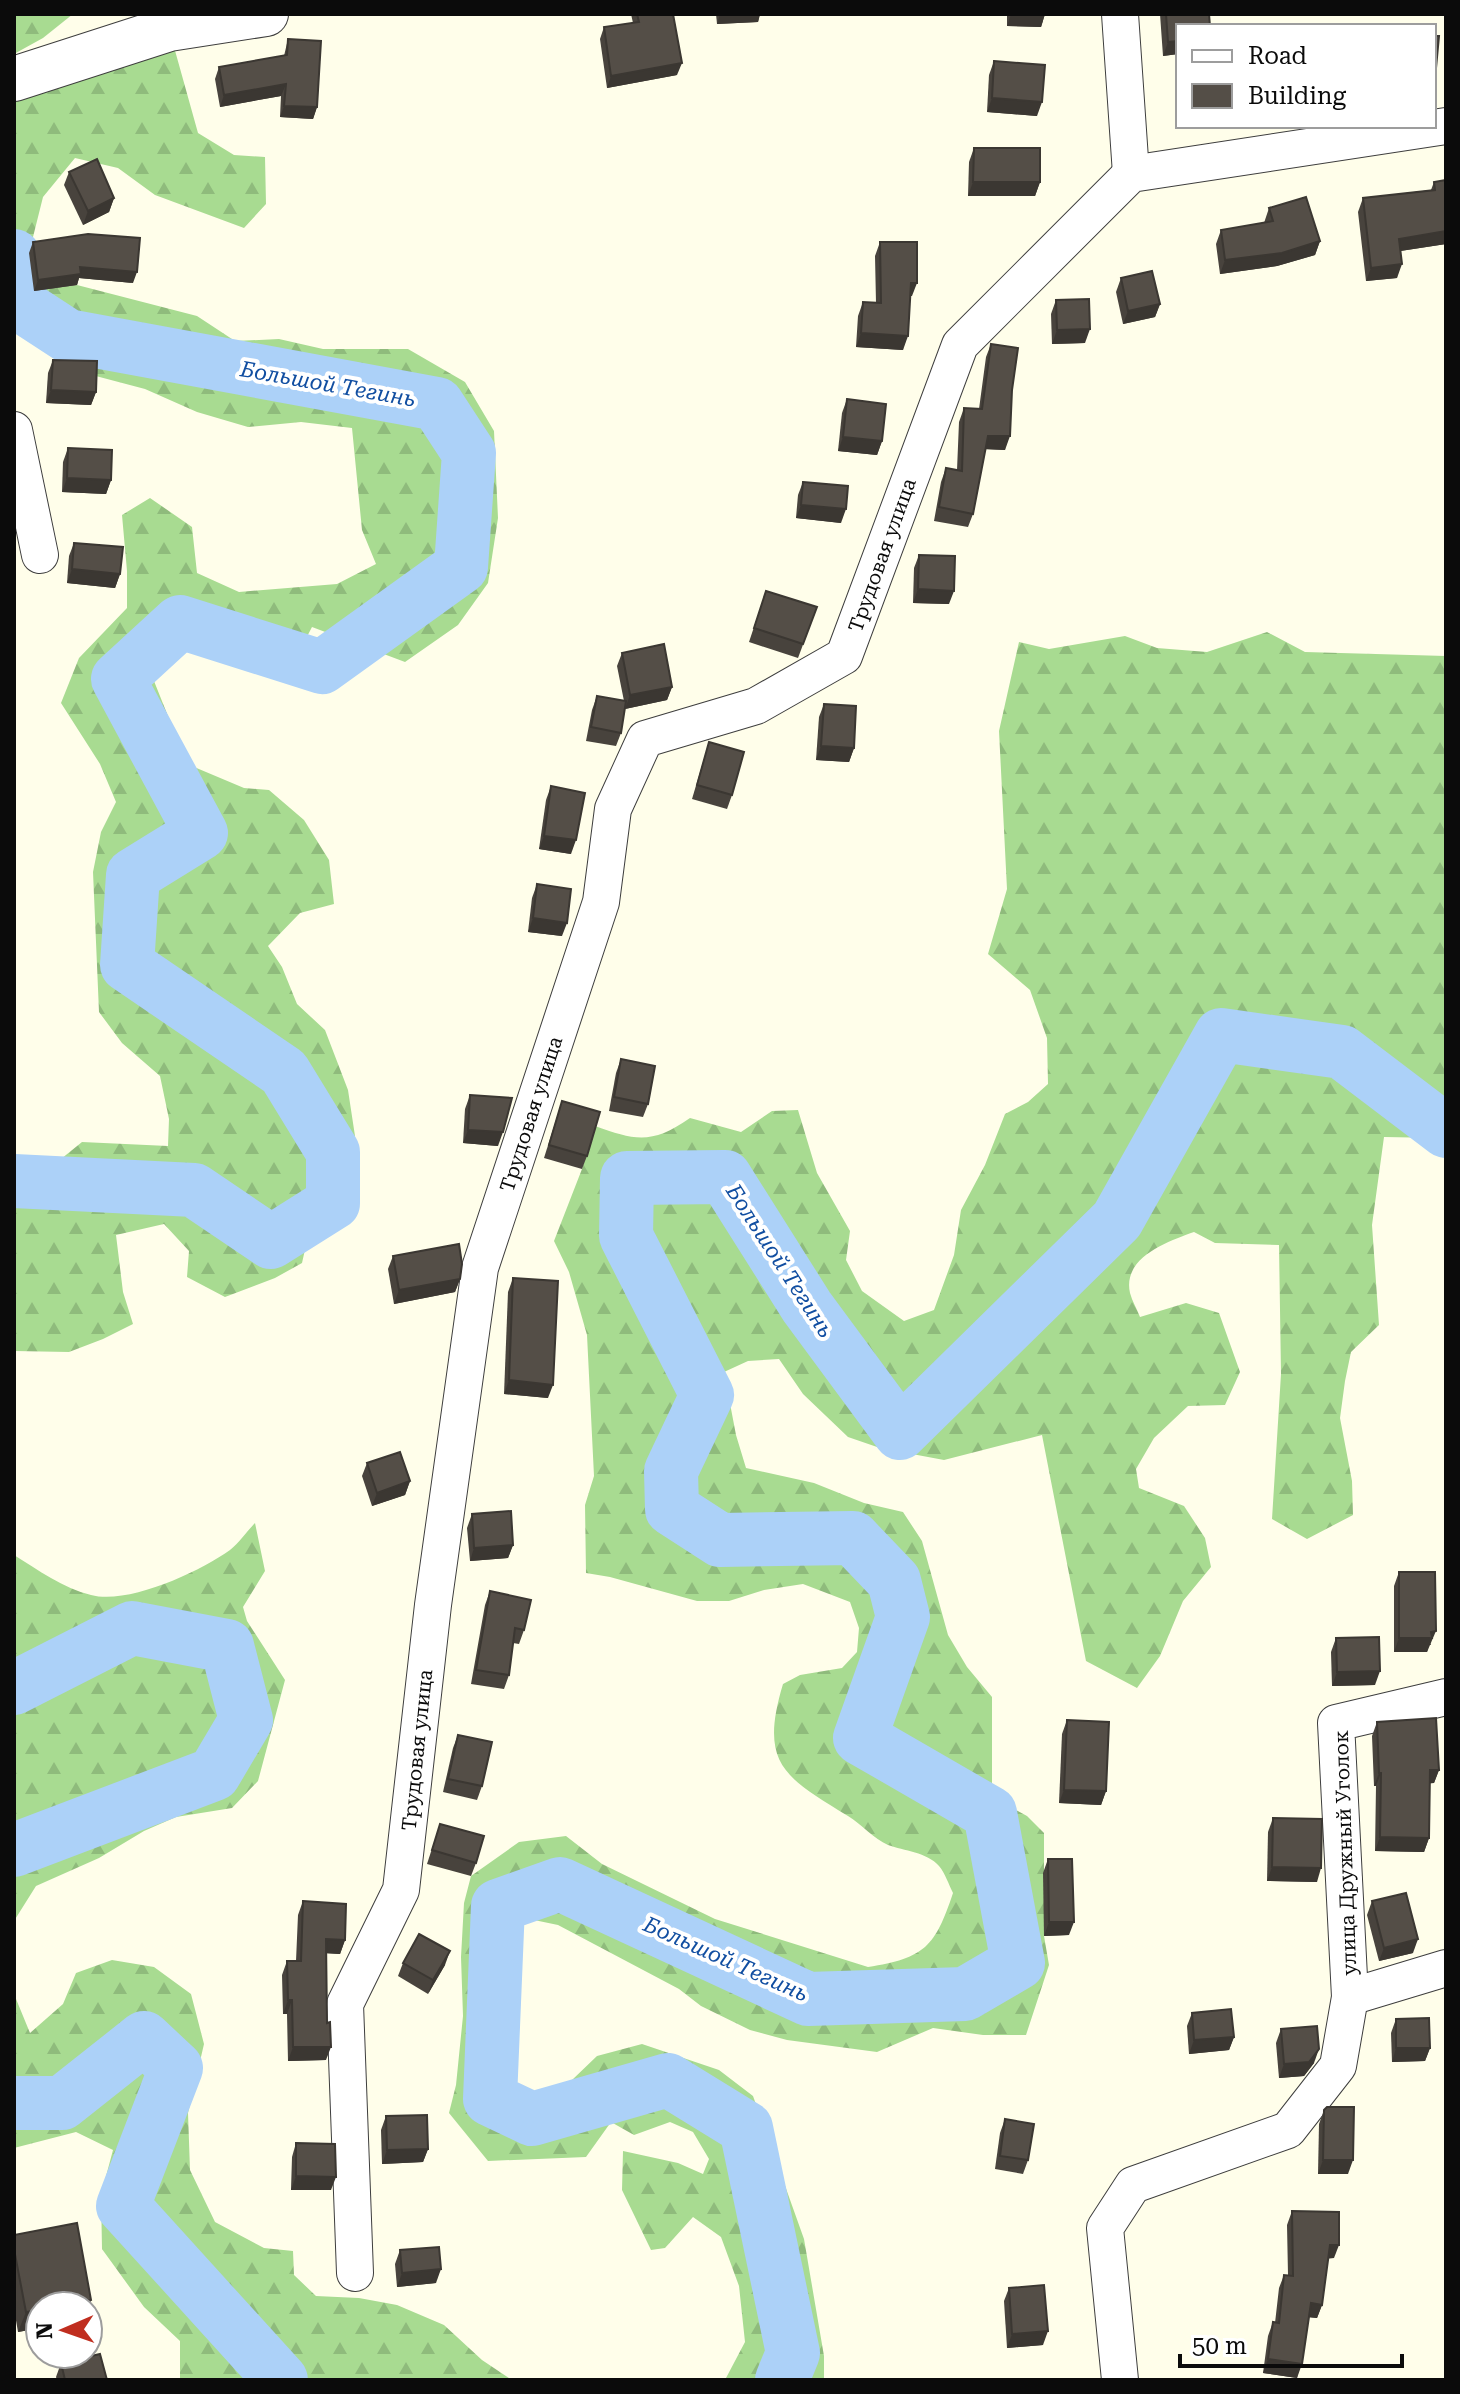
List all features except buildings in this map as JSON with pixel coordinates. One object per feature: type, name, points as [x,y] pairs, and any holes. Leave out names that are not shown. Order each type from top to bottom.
[{"type":"street","points":[[16,78],[169,29],[266,14]]},
{"type":"street","points":[[1120,14],[1131,174],[1433,128]]},
{"type":"street","name":"Трудовая улица","points":[[355,2273],[345,2004],[401,1890],[433,1605],[480,1268],[601,902],[613,809],[645,739],[756,706],[844,656],[960,345],[1131,174]]},
{"type":"street","points":[[14,430],[40,555]]},
{"type":"street","name":"улица Дружный Уголок","points":[[1120,2380],[1105,2228],[1133,2185],[1288,2130],[1338,2066],[1350,1997],[1336,1723],[1446,1697]]},
{"type":"street","name":"улица Дружный Уголок","points":[[1350,1997],[1446,1968]]},
{"type":"green space","points":[[14,14],[73,14],[43,38],[14,54]]},
{"type":"green space","points":[[169,29],[198,133],[234,155],[265,157],[266,204],[244,228],[155,195],[118,168],[75,158],[43,197],[29,253],[34,290],[77,285],[197,316],[235,341],[279,339],[323,349],[408,349],[465,382],[494,431],[498,518],[488,583],[458,625],[405,662],[312,627],[287,675],[176,646],[152,676],[187,764],[244,788],[269,790],[304,820],[329,860],[334,904],[300,913],[268,946],[282,967],[297,1004],[325,1030],[348,1090],[355,1136],[351,1183],[317,1196],[302,1263],[275,1278],[225,1297],[187,1277],[189,1251],[164,1224],[116,1235],[123,1292],[133,1324],[69,1352],[14,1351],[14,1167],[61,1159],[82,1142],[168,1146],[169,1119],[160,1076],[122,1043],[99,1012],[93,872],[101,832],[116,802],[100,764],[61,703],[79,658],[127,608],[122,515],[150,498],[192,527],[197,573],[239,592],[337,584],[376,564],[362,530],[352,428],[301,422],[248,427],[197,412],[145,389],[92,375],[50,342],[14,321],[14,79]]},
{"type":"green space","points":[[1267,632],[1305,652],[1446,656],[1446,1146],[1440,1138],[1384,1137],[1372,1225],[1379,1325],[1351,1352],[1340,1418],[1352,1481],[1353,1515],[1307,1539],[1272,1519],[1281,1374],[1279,1245],[1215,1243],[1194,1232],[1150,1252],[1140,1260],[1129,1280],[1130,1293],[1140,1317],[1186,1303],[1219,1313],[1240,1372],[1225,1405],[1188,1406],[1154,1438],[1136,1469],[1139,1488],[1184,1506],[1205,1538],[1211,1567],[1183,1601],[1160,1656],[1137,1688],[1086,1661],[1042,1435],[944,1460],[880,1448],[848,1437],[803,1394],[779,1359],[748,1361],[724,1372],[746,1468],[814,1483],[864,1503],[903,1512],[922,1541],[948,1635],[967,1667],[992,1697],[992,1797],[1027,1816],[1044,1833],[1044,1936],[1049,1965],[1026,2035],[983,2035],[933,2028],[877,2052],[787,2040],[750,2030],[701,2006],[679,1989],[558,1925],[510,1915],[505,2023],[508,2062],[520,2093],[547,2104],[597,2056],[642,2044],[719,2070],[753,2096],[804,2239],[824,2356],[824,2380],[722,2380],[745,2342],[739,2286],[721,2237],[693,2217],[665,2248],[651,2250],[622,2190],[623,2151],[678,2163],[703,2174],[709,2159],[693,2132],[670,2122],[634,2135],[611,2122],[586,2157],[488,2161],[449,2113],[456,2085],[463,2016],[461,1957],[464,1903],[471,1876],[519,1842],[566,1836],[602,1864],[715,1919],[868,1967],[903,1959],[925,1947],[940,1926],[953,1893],[934,1861],[883,1842],[807,1790],[782,1765],[776,1751],[776,1711],[783,1684],[800,1675],[842,1668],[857,1652],[859,1628],[850,1602],[803,1584],[764,1590],[729,1601],[697,1601],[586,1573],[585,1505],[594,1476],[587,1335],[569,1272],[554,1241],[595,1126],[622,1135],[644,1137],[665,1132],[690,1118],[741,1132],[772,1111],[798,1110],[817,1173],[850,1231],[846,1260],[862,1291],[904,1321],[934,1310],[954,1255],[961,1210],[985,1165],[1005,1114],[1028,1102],[1048,1084],[1047,1038],[1030,990],[988,954],[1007,889],[999,731],[1019,642],[1049,649],[1125,636],[1157,648],[1207,652]]},
{"type":"green space","points":[[255,1523],[265,1571],[243,1607],[247,1621],[285,1680],[258,1781],[232,1808],[176,1817],[144,1831],[99,1858],[36,1886],[14,1921],[14,1555],[81,1592],[106,1597],[124,1595],[163,1584],[200,1568],[230,1550]]},
{"type":"green space","points":[[112,1960],[154,1967],[191,1994],[204,2044],[188,2113],[190,2170],[215,2222],[264,2248],[293,2251],[294,2275],[316,2296],[359,2298],[397,2305],[444,2325],[482,2360],[512,2380],[180,2380],[180,2341],[144,2307],[102,2249],[101,2195],[113,2150],[76,2132],[14,2148],[14,1994],[30,2033],[63,2004],[76,1973]]},
{"type":"waterway","name":"Большой Тегинь","points":[[14,256],[22,306],[68,336],[437,404],[469,453],[461,567],[322,667],[180,622],[118,679],[201,833],[133,875],[127,965],[284,1072],[333,1152],[333,1203],[271,1242],[194,1190],[14,1181]]},
{"type":"waterway","name":"Большой Тегинь","points":[[782,2380],[793,2353],[746,2128],[668,2080],[532,2119],[490,2099],[498,1906],[560,1884],[808,1999],[965,1994],[1018,1963],[990,1813],[860,1738],[903,1617],[894,1581],[853,1538],[720,1540],[672,1509],[671,1471],[707,1395],[626,1236],[627,1178],[725,1177],[807,1307],[900,1433],[1117,1220],[1221,1035],[1342,1052],[1446,1131]]},
{"type":"waterway","name":"Большой Тегинь","points":[[14,1688],[132,1628],[227,1646],[246,1720],[214,1774],[14,1850]]},
{"type":"waterway","name":"Большой Тегинь","points":[[14,2103],[62,2103],[144,2038],[176,2068],[123,2206],[281,2380]]}]
